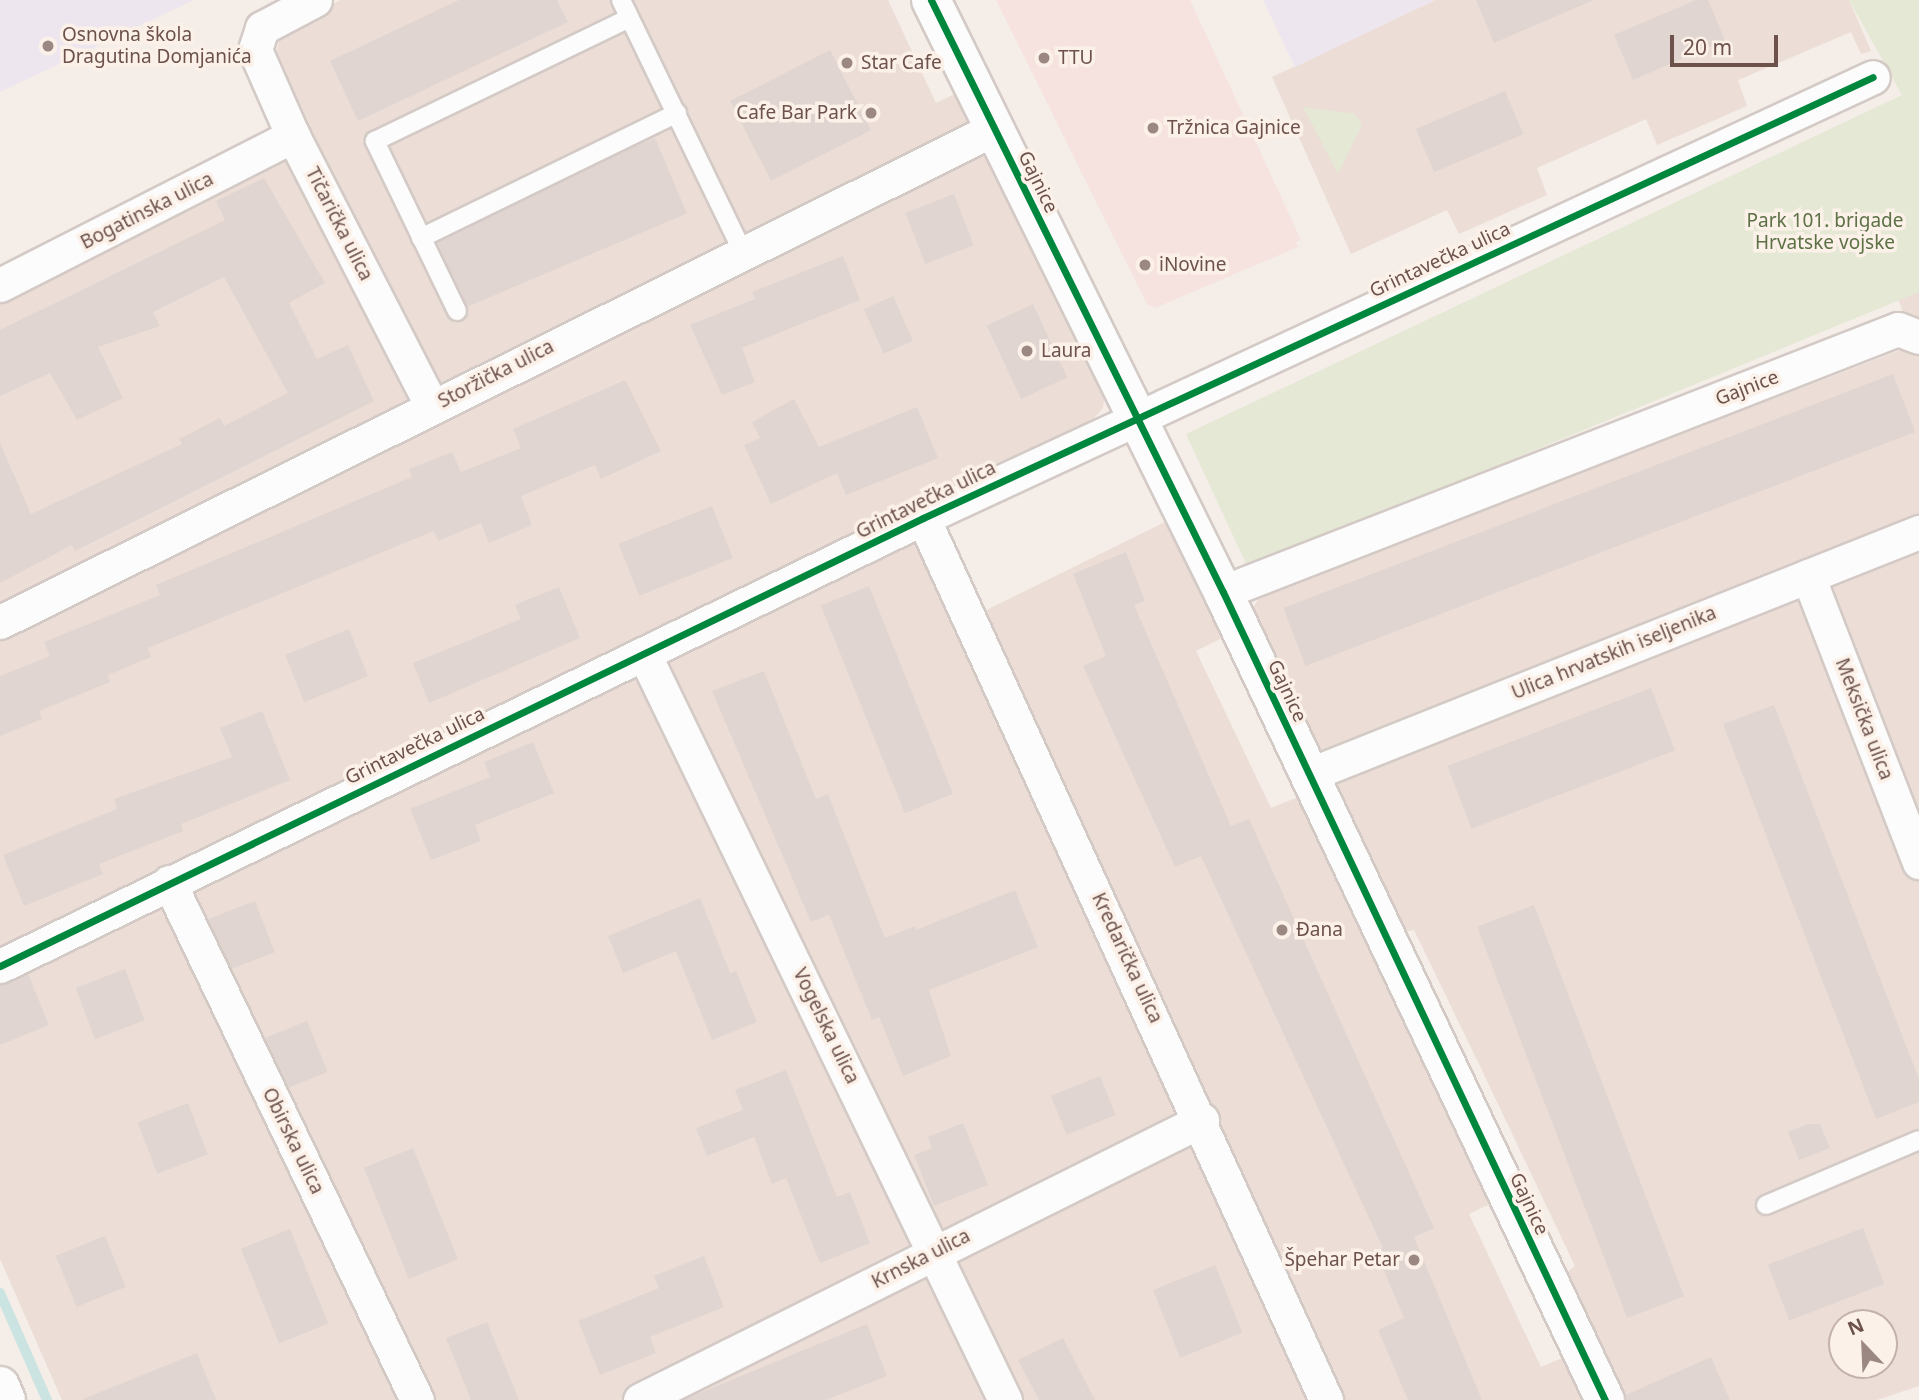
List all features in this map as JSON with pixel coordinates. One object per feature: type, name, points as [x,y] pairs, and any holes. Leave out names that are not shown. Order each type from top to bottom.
[{"type":"street","name":"Tičarička ulica","points":[[315,0],[274,20],[255,38],[259,61],[293,136],[432,406]]},
{"type":"street","name":"Gajnice","points":[[931,0],[1223,592],[1605,1400]]},
{"type":"street","name":"Grintavečka ulica","points":[[0,966],[923,518],[1873,77]]},
{"type":"street","name":"Storžička ulica","points":[[0,622],[742,250],[994,129]]},
{"type":"street","name":"Bogatinska ulica","points":[[0,285],[293,136]]},
{"type":"street","name":"Gajnice","points":[[1223,592],[1898,329],[1919,337]]},
{"type":"street","name":"Kredarička ulica","points":[[923,518],[1202,1120],[1326,1400]]},
{"type":"street","name":"Ulica hrvatskih iseljenika","points":[[1308,775],[1919,532]]},
{"type":"street","name":"Meksička ulica","points":[[1808,576],[1919,862]]},
{"type":"street","name":"Vogelska ulica","points":[[644,654],[1005,1400]]},
{"type":"street","name":"Obirska ulica","points":[[169,882],[417,1400]]},
{"type":"street","name":"Krnska ulica","points":[[640,1400],[1202,1120]]},
{"type":"street","points":[[0,1385],[6,1400]]},
{"type":"lane","points":[[621,0],[742,250]]},
{"type":"lane","points":[[457,311],[375,141],[629,18]]},
{"type":"lane","points":[[421,238],[677,113]]},
{"type":"lane","points":[[1766,1205],[1919,1140]]},
{"type":"shaded area","name":"Osnovna škola Dragutina Domjanića","points":[[0,0],[194,0],[0,92]]},
{"type":"shaded area","points":[[341,0],[888,0],[936,103],[959,92],[1105,394],[1103,408],[1087,426],[977,471],[901,509],[960,623],[1167,521],[1222,638],[1196,651],[1271,808],[1298,797],[1492,1203],[1469,1214],[1541,1367],[1567,1356],[1588,1400],[62,1400],[0,1259],[0,301],[316,144],[276,54],[279,41],[294,22]]},
{"type":"shaded area","name":"Tržnica Gajnice","points":[[996,0],[1190,0],[1301,240],[1296,242],[1298,247],[1155,308],[1147,304]]},
{"type":"shaded area","points":[[1263,0],[1435,0],[1295,67]]},
{"type":"shaded area","points":[[1435,0],[1849,0],[1871,51],[1861,54],[1851,32],[1738,80],[1747,106],[1657,145],[1646,119],[1537,168],[1547,195],[1459,234],[1447,210],[1351,254],[1272,77]]},
{"type":"shaded area","points":[[1919,211],[1919,1386],[1877,1400],[1626,1400],[1566,1273],[1575,1266],[1414,930],[1403,932],[1251,611],[1259,598],[1274,590],[1916,344],[1871,231]]},
{"type":"green space","name":"Park 101. brigade Hrvatske vojske","points":[[1849,0],[1919,0],[1919,292],[1248,568],[1186,434],[1902,95]]},
{"type":"green space","points":[[1303,107],[1355,114],[1362,125],[1338,174]]},
{"type":"building","points":[[459,0],[557,0],[568,22],[358,121],[330,61]]},
{"type":"building","points":[[1476,0],[1594,0],[1494,43]]},
{"type":"building","points":[[1696,0],[1708,0],[1725,40],[1633,80],[1614,35]]},
{"type":"building","points":[[830,50],[871,130],[771,181],[730,101]]},
{"type":"building","points":[[1505,91],[1523,134],[1434,172],[1416,129]]},
{"type":"building","points":[[655,138],[687,213],[464,308],[432,233]]},
{"type":"building","points":[[264,178],[325,283],[289,303],[317,359],[348,345],[374,401],[75,551],[72,545],[0,583],[0,443],[31,514],[182,444],[179,439],[220,418],[224,426],[288,393],[224,277],[153,312],[160,326],[98,347],[123,398],[77,420],[50,373],[0,396],[0,330],[225,220],[216,201]]},
{"type":"building","points":[[954,194],[974,245],[925,264],[905,213]]},
{"type":"building","points":[[843,256],[860,300],[742,348],[755,382],[722,395],[690,325],[755,299],[752,292]]},
{"type":"building","points":[[893,296],[913,341],[884,354],[864,309]]},
{"type":"building","name":"Laura","points":[[1033,304],[1067,377],[1021,399],[987,326]]},
{"type":"building","points":[[1893,374],[1915,432],[1306,666],[1283,608]]},
{"type":"building","points":[[625,380],[661,451],[601,479],[595,465],[521,496],[532,525],[489,543],[481,523],[438,541],[434,531],[148,648],[151,657],[108,675],[110,682],[39,711],[42,719],[0,736],[0,676],[50,656],[44,642],[160,595],[156,585],[412,477],[409,469],[452,452],[461,472],[521,448],[513,429]]},
{"type":"building","points":[[794,399],[819,447],[917,407],[938,458],[846,495],[837,473],[771,504],[744,445],[760,438],[752,422]]},
{"type":"building","points":[[712,506],[733,558],[639,596],[618,544]]},
{"type":"building","points":[[1126,552],[1145,601],[1134,605],[1231,826],[1249,819],[1434,1228],[1414,1237],[1482,1400],[1408,1400],[1378,1330],[1404,1318],[1376,1252],[1383,1248],[1201,856],[1175,867],[1083,666],[1106,656],[1073,574]]},
{"type":"building","points":[[869,586],[953,794],[905,813],[821,605]]},
{"type":"building","points":[[559,587],[580,638],[429,703],[413,663],[521,619],[515,605]]},
{"type":"building","points":[[349,629],[368,676],[304,702],[285,655]]},
{"type":"building","points":[[764,671],[816,799],[828,794],[885,938],[915,926],[916,930],[1015,890],[1038,947],[929,990],[951,1056],[903,1076],[879,1017],[872,1020],[829,915],[811,922],[712,691]]},
{"type":"building","points":[[1651,688],[1675,751],[1471,829],[1447,766]]},
{"type":"building","points":[[1774,705],[1919,1079],[1919,1102],[1876,1119],[1723,724]]},
{"type":"building","points":[[262,711],[290,780],[181,824],[183,831],[99,864],[103,874],[24,906],[3,855],[117,809],[114,799],[232,757],[220,728]]},
{"type":"building","points":[[533,742],[554,793],[475,825],[481,841],[431,860],[410,809],[490,777],[484,762]]},
{"type":"building","points":[[700,898],[730,973],[736,971],[757,1022],[712,1040],[676,951],[623,973],[608,936]]},
{"type":"building","points":[[255,901],[275,952],[228,970],[208,919]]},
{"type":"building","points":[[1534,905],[1684,1296],[1627,1318],[1477,927]]},
{"type":"building","points":[[125,969],[145,1020],[95,1039],[76,988]]},
{"type":"building","points":[[28,974],[49,1025],[0,1045],[0,985]]},
{"type":"building","points":[[307,1021],[328,1072],[286,1089],[265,1038]]},
{"type":"building","points":[[786,1070],[837,1197],[850,1192],[870,1243],[820,1263],[786,1178],[772,1184],[754,1137],[707,1156],[696,1128],[743,1110],[735,1090]]},
{"type":"building","points":[[1100,1076],[1116,1115],[1067,1135],[1051,1096]]},
{"type":"building","points":[[188,1103],[208,1154],[157,1174],[138,1122]]},
{"type":"building","points":[[963,1123],[988,1185],[934,1206],[914,1155],[932,1148],[928,1137]]},
{"type":"building","points":[[1808,1124],[1820,1124],[1830,1148],[1799,1160],[1788,1132]]},
{"type":"building","points":[[413,1148],[458,1259],[409,1279],[364,1168]]},
{"type":"building","points":[[1863,1228],[1885,1284],[1789,1321],[1768,1265]]},
{"type":"building","points":[[290,1229],[328,1324],[279,1343],[241,1249]]},
{"type":"building","points":[[105,1236],[126,1287],[76,1307],[56,1256]]},
{"type":"building","points":[[704,1256],[724,1307],[650,1337],[656,1353],[600,1375],[578,1321],[659,1288],[654,1276]]},
{"type":"building","points":[[1215,1265],[1242,1333],[1180,1358],[1153,1290]]},
{"type":"building","points":[[487,1322],[519,1400],[471,1400],[446,1338]]},
{"type":"building","points":[[867,1324],[887,1376],[826,1400],[683,1400]]},
{"type":"building","points":[[1063,1338],[1095,1400],[1039,1400],[1018,1360]]},
{"type":"building","points":[[197,1353],[216,1400],[83,1400],[83,1399]]},
{"type":"building","points":[[1711,1357],[1730,1400],[1627,1400],[1626,1395]]},
{"type":"waterway","points":[[0,1293],[47,1400]]},
{"type":"cycle path","points":[[931,0],[1223,592],[1605,1400]]},
{"type":"cycle path","points":[[0,966],[923,518],[1873,77]]},
{"type":"place","name":"Osnovna škola Dragutina Domjanića","points":[[48,46]]},
{"type":"place","name":"TTU","points":[[1044,58]]},
{"type":"place","name":"Star Cafe","points":[[847,63]]},
{"type":"place","name":"Cafe Bar Park","points":[[871,113]]},
{"type":"place","name":"Tržnica Gajnice","points":[[1153,128]]},
{"type":"place","name":"iNovine","points":[[1145,265]]},
{"type":"place","name":"Laura","points":[[1027,351]]},
{"type":"place","name":"Đana","points":[[1282,930]]},
{"type":"place","name":"Špehar Petar","points":[[1414,1260]]}]
